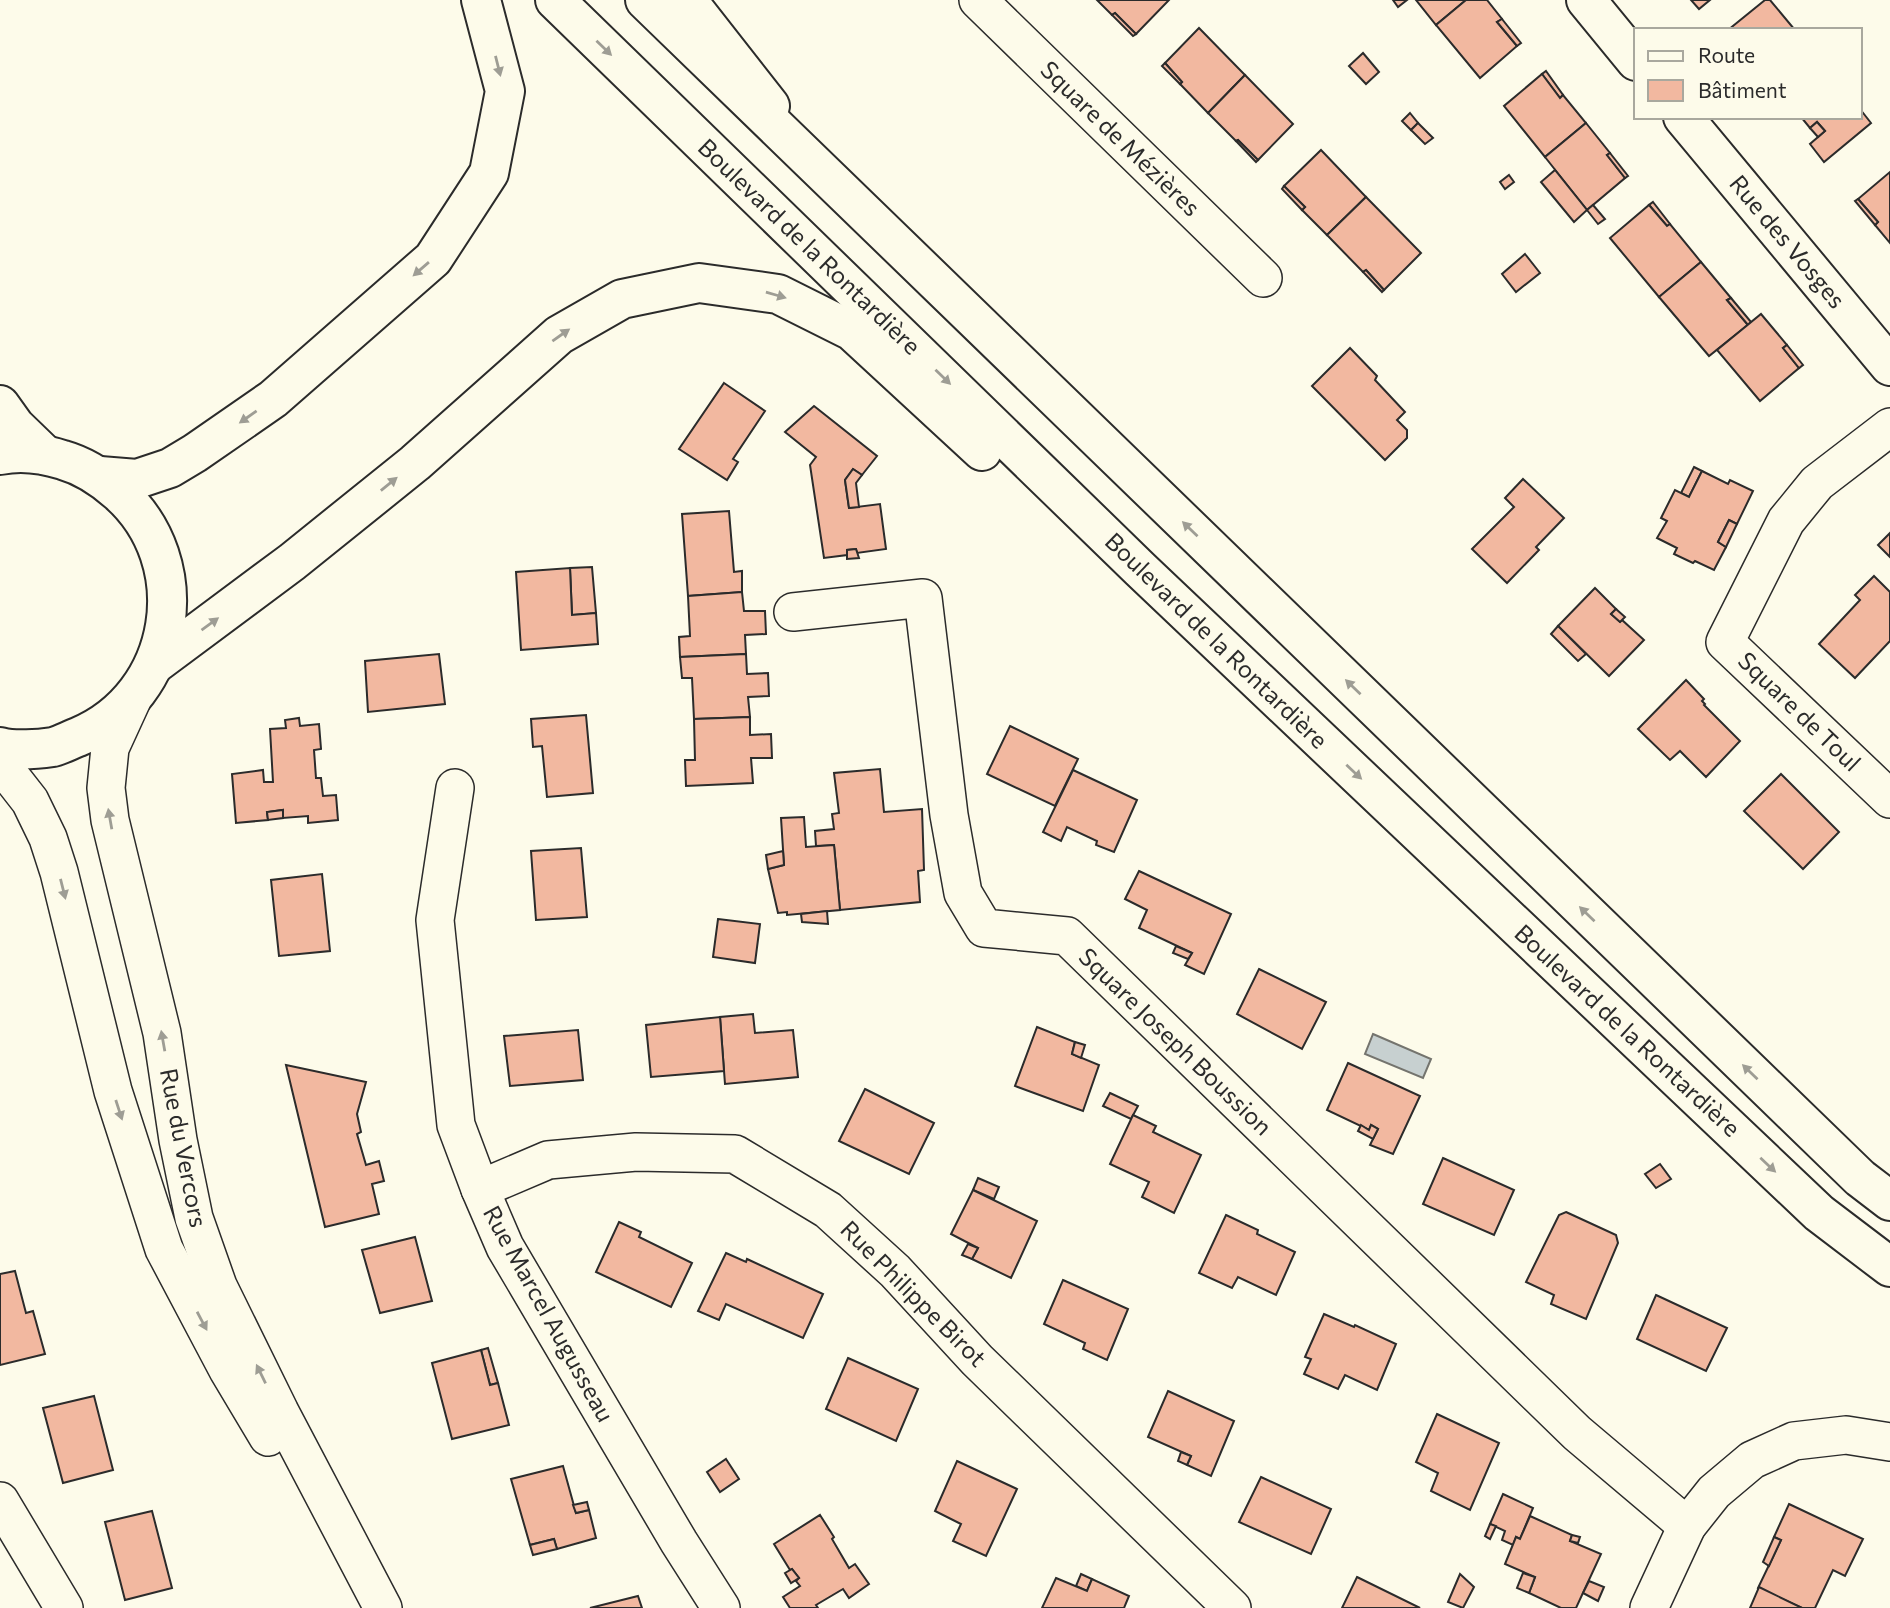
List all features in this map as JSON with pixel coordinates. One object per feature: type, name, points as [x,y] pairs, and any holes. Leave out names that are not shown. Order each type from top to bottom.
[{"type":"main road","points":[[100,476],[137,479],[170,468],[195,453],[273,399],[433,259],[488,173],[505,91],[481,0]]},
{"type":"main road","name":"Boulevard de la Rontardière","points":[[555,0],[1140,569],[1819,1213],[1890,1267]]},
{"type":"main road","points":[[645,0],[1860,1178],[1890,1201]]},
{"type":"main road","points":[[687,0],[813,164]]},
{"type":"main road","points":[[1586,0],[1634,59]]},
{"type":"main road","name":"Rue des Vosges","points":[[1685,119],[1890,366]]},
{"type":"main road","points":[[155,664],[281,570],[415,463],[559,335],[622,299],[699,283],[778,294],[852,331],[1026,492],[1140,569]]},
{"type":"main road","points":[[0,405],[15,426],[45,455]]},
{"type":"main road","points":[[0,454],[45,455],[74,463],[100,476],[132,504],[156,540],[167,581],[167,624],[155,664],[132,700],[96,729],[54,746],[8,750],[0,747]]},
{"type":"street","name":"Square de Mézières","points":[[978,0],[1263,278]]},
{"type":"street","name":"Square de Toul","points":[[1890,428],[1817,483],[1786,521],[1725,642],[1890,799]]},
{"type":"street","name":"Square Joseph Boussion","points":[[793,611],[923,598],[950,815],[963,893],[984,928],[1067,936],[1577,1433],[1687,1526]]},
{"type":"street","name":"Rue du Vercors","points":[[132,700],[110,748],[107,799],[162,1033],[178,1140],[194,1218],[223,1297],[383,1608]]},
{"type":"street","name":"Rue du Vercors","points":[[0,765],[30,801],[48,838],[113,1091],[164,1249],[228,1370],[376,1608]]},
{"type":"street","name":"Rue Marcel Augusseau","points":[[455,788],[435,920],[456,1125],[505,1247],[679,1542],[721,1608]]},
{"type":"street","name":"Rue Philippe Birot","points":[[480,1189],[548,1160],[636,1152],[735,1154],[828,1210],[895,1271],[977,1360],[1232,1608]]},
{"type":"street","points":[[1649,1608],[1687,1526],[1714,1492],[1752,1460],[1794,1441],[1846,1435],[1890,1442]]},
{"type":"street","points":[[0,1501],[64,1608]]},
{"type":"shaded area","points":[[1373,1034],[1431,1059],[1423,1078],[1365,1054]]},
{"type":"building","points":[[1097,0],[1169,0],[1136,34]]},
{"type":"building","points":[[1393,0],[1407,0],[1398,7]]},
{"type":"building","points":[[1416,0],[1466,0],[1436,25]]},
{"type":"building","points":[[1466,0],[1487,0],[1502,19],[1497,22],[1517,46],[1480,78],[1436,25]]},
{"type":"building","points":[[1691,0],[1710,0],[1699,9]]},
{"type":"building","points":[[1765,0],[1770,0],[1793,28],[1730,28]]},
{"type":"building","points":[[1115,13],[1136,34],[1133,36],[1112,15]]},
{"type":"building","points":[[1502,19],[1521,43],[1517,46],[1497,22]]},
{"type":"building","points":[[1199,28],[1245,75],[1208,113],[1180,84],[1182,82],[1165,63]]},
{"type":"building","points":[[1363,53],[1379,72],[1366,84],[1349,66]]},
{"type":"building","points":[[1165,63],[1182,82],[1180,84],[1162,66]]},
{"type":"building","points":[[1546,71],[1563,95],[1560,98],[1542,74]]},
{"type":"building","points":[[1542,74],[1560,98],[1563,95],[1586,123],[1545,157],[1504,106]]},
{"type":"building","points":[[1245,75],[1293,124],[1258,160],[1208,113]]},
{"type":"building","points":[[1862,112],[1871,123],[1824,162],[1810,144],[1825,131],[1817,122],[1810,128],[1803,119],[1862,119]]},
{"type":"building","points":[[1410,113],[1418,123],[1411,130],[1402,121]]},
{"type":"building","points":[[1817,122],[1825,131],[1818,137],[1810,128]]},
{"type":"building","points":[[1418,123],[1433,138],[1425,144],[1411,130]]},
{"type":"building","points":[[1586,123],[1610,153],[1607,155],[1625,178],[1587,210],[1545,157]]},
{"type":"building","points":[[1236,141],[1258,160],[1256,162]]},
{"type":"building","points":[[1321,150],[1366,197],[1327,235],[1302,210],[1305,207],[1284,186]]},
{"type":"building","points":[[1610,153],[1628,176],[1625,178],[1607,155]]},
{"type":"building","points":[[1555,170],[1587,210],[1574,222],[1541,182]]},
{"type":"building","points":[[1890,172],[1890,243],[1875,225],[1878,222],[1858,199]]},
{"type":"building","points":[[1509,175],[1514,182],[1505,189],[1500,182]]},
{"type":"building","points":[[1284,186],[1305,207],[1302,210],[1282,189]]},
{"type":"building","points":[[1366,197],[1421,253],[1384,290],[1327,235]]},
{"type":"building","points":[[1858,199],[1878,222],[1875,225],[1855,201]]},
{"type":"building","points":[[1653,202],[1670,224],[1667,226],[1649,205]]},
{"type":"building","points":[[1593,205],[1605,219],[1598,224],[1587,210]]},
{"type":"building","points":[[1649,205],[1667,226],[1670,224],[1701,262],[1659,297],[1610,238]]},
{"type":"building","points":[[1525,254],[1540,273],[1516,292],[1502,274]]},
{"type":"building","points":[[1701,262],[1731,298],[1727,300],[1748,325],[1709,356],[1659,297]]},
{"type":"building","points":[[1366,270],[1384,290],[1382,292],[1363,272]]},
{"type":"building","points":[[1731,298],[1751,322],[1748,325],[1727,300]]},
{"type":"building","points":[[1761,314],[1787,345],[1783,348],[1799,368],[1760,401],[1717,350]]},
{"type":"building","points":[[1787,345],[1803,365],[1799,368],[1783,348]]},
{"type":"building","points":[[1350,348],[1377,376],[1375,380],[1405,412],[1397,420],[1407,430],[1407,438],[1385,460],[1312,386]]},
{"type":"building","points":[[724,383],[765,411],[733,459],[738,462],[727,480],[679,449]]},
{"type":"building","points":[[814,406],[877,456],[862,475],[853,469],[845,480],[849,508],[880,504],[886,549],[857,553],[856,549],[847,550],[847,555],[824,558],[810,465],[816,457],[785,432]]},
{"type":"building","points":[[1694,467],[1702,471],[1689,497],[1681,493]]},
{"type":"building","points":[[853,469],[862,475],[856,483],[859,507],[849,508],[845,480]]},
{"type":"building","points":[[1702,471],[1728,484],[1730,480],[1753,491],[1737,524],[1729,520],[1718,542],[1726,547],[1714,570],[1674,554],[1677,548],[1657,538],[1667,521],[1661,518],[1675,490],[1689,497]]},
{"type":"building","points":[[1523,479],[1564,518],[1536,547],[1539,550],[1507,583],[1472,549],[1514,507],[1505,498]]},
{"type":"building","points":[[729,511],[734,572],[742,571],[742,592],[688,596],[682,514]]},
{"type":"building","points":[[1729,520],[1737,524],[1726,547],[1718,542]]},
{"type":"building","points":[[1890,533],[1890,557],[1878,545]]},
{"type":"building","points":[[856,549],[859,558],[847,559],[847,550]]},
{"type":"building","points":[[592,567],[596,613],[572,615],[570,568]]},
{"type":"building","points":[[570,568],[572,615],[596,613],[598,644],[521,650],[516,572]]},
{"type":"building","points":[[1874,576],[1890,592],[1890,641],[1855,678],[1819,644],[1860,600],[1855,595]]},
{"type":"building","points":[[1595,588],[1616,609],[1611,614],[1644,640],[1609,676],[1558,626]]},
{"type":"building","points":[[742,592],[744,611],[765,611],[766,634],[745,635],[746,654],[680,657],[679,637],[690,636],[688,596]]},
{"type":"building","points":[[1616,609],[1625,617],[1620,622],[1611,614]]},
{"type":"building","points":[[1558,626],[1586,654],[1578,661],[1551,634]]},
{"type":"building","points":[[439,654],[445,704],[368,712],[365,661]]},
{"type":"building","points":[[746,654],[747,674],[768,673],[769,696],[748,697],[750,717],[694,719],[692,678],[682,678],[680,657]]},
{"type":"building","points":[[1686,680],[1704,699],[1704,705],[1740,741],[1706,777],[1680,751],[1670,760],[1638,729]]},
{"type":"building","points":[[586,715],[593,793],[547,797],[542,746],[533,747],[531,719]]},
{"type":"building","points":[[750,717],[750,735],[771,734],[772,758],[751,758],[753,783],[686,786],[685,760],[695,760],[694,719]]},
{"type":"building","points":[[299,718],[300,726],[319,724],[321,749],[314,750],[316,778],[321,778],[323,796],[336,795],[338,820],[308,823],[308,816],[283,818],[283,810],[267,812],[268,820],[236,823],[232,774],[263,770],[264,782],[273,782],[270,729],[286,728],[285,720]]},
{"type":"building","points":[[1010,726],[1078,759],[1055,806],[987,774]]},
{"type":"building","points":[[880,769],[884,812],[922,809],[924,870],[918,871],[920,902],[840,910],[834,845],[816,846],[815,831],[834,829],[832,814],[839,813],[834,773]]},
{"type":"building","points":[[1073,770],[1137,800],[1114,852],[1096,845],[1097,841],[1067,827],[1061,841],[1043,832]]},
{"type":"building","points":[[1781,774],[1839,832],[1803,869],[1744,811]]},
{"type":"building","points":[[283,810],[283,818],[268,820],[267,812]]},
{"type":"building","points":[[804,817],[806,847],[834,845],[840,910],[787,915],[787,912],[778,913],[768,869],[784,865],[781,818]]},
{"type":"building","points":[[581,848],[587,917],[536,920],[531,851]]},
{"type":"building","points":[[783,851],[784,865],[768,869],[766,855]]},
{"type":"building","points":[[1139,871],[1231,914],[1204,974],[1185,965],[1192,953],[1139,928],[1147,910],[1125,899]]},
{"type":"building","points":[[322,874],[330,951],[279,956],[271,880]]},
{"type":"building","points":[[827,911],[828,924],[802,922],[801,914]]},
{"type":"building","points":[[718,919],[760,924],[755,963],[713,957]]},
{"type":"building","points":[[1176,946],[1192,953],[1188,959],[1173,953]]},
{"type":"building","points":[[1259,969],[1326,1002],[1302,1049],[1237,1014]]},
{"type":"building","points":[[753,1014],[755,1033],[793,1030],[798,1077],[725,1084],[720,1017]]},
{"type":"building","points":[[720,1017],[724,1071],[651,1077],[646,1025]]},
{"type":"building","points":[[1037,1027],[1075,1042],[1072,1054],[1099,1065],[1083,1111],[1015,1086]]},
{"type":"building","points":[[578,1030],[583,1080],[510,1086],[504,1036]]},
{"type":"building","points":[[1075,1042],[1085,1045],[1081,1058],[1072,1054]]},
{"type":"building","points":[[1348,1063],[1420,1096],[1393,1154],[1370,1145],[1378,1129],[1371,1125],[1369,1130],[1327,1110]]},
{"type":"building","points":[[286,1065],[366,1082],[357,1114],[361,1132],[357,1134],[366,1165],[379,1161],[384,1181],[372,1184],[379,1214],[325,1227]]},
{"type":"building","points":[[865,1089],[934,1123],[909,1174],[839,1141]]},
{"type":"building","points":[[1110,1093],[1138,1106],[1131,1119],[1103,1106]]},
{"type":"building","points":[[1133,1115],[1156,1126],[1153,1132],[1201,1155],[1174,1213],[1142,1197],[1149,1182],[1110,1164]]},
{"type":"building","points":[[1361,1125],[1369,1130],[1371,1125],[1378,1129],[1373,1139],[1358,1131]]},
{"type":"building","points":[[1443,1158],[1514,1190],[1494,1235],[1423,1204]]},
{"type":"building","points":[[1660,1164],[1671,1179],[1656,1188],[1645,1174]]},
{"type":"building","points":[[978,1178],[999,1187],[994,1199],[973,1190]]},
{"type":"building","points":[[973,1190],[1037,1221],[1011,1278],[972,1259],[978,1248],[951,1234]]},
{"type":"building","points":[[1566,1212],[1616,1235],[1618,1243],[1586,1319],[1551,1304],[1554,1295],[1526,1282],[1559,1215]]},
{"type":"building","points":[[1226,1215],[1295,1252],[1276,1295],[1238,1277],[1232,1288],[1199,1273]]},
{"type":"building","points":[[619,1222],[641,1232],[639,1237],[692,1263],[671,1307],[596,1272]]},
{"type":"building","points":[[415,1237],[432,1301],[380,1313],[362,1250]]},
{"type":"building","points":[[968,1244],[978,1248],[972,1259],[962,1255]]},
{"type":"building","points":[[726,1253],[746,1262],[747,1259],[823,1294],[803,1338],[726,1304],[719,1320],[698,1311]]},
{"type":"building","points":[[15,1271],[26,1313],[33,1311],[45,1354],[0,1365],[0,1274]]},
{"type":"building","points":[[1063,1280],[1128,1309],[1107,1360],[1083,1349],[1085,1343],[1044,1324]]},
{"type":"building","points":[[1656,1295],[1727,1328],[1706,1371],[1637,1339]]},
{"type":"building","points":[[1324,1314],[1396,1344],[1377,1390],[1345,1375],[1338,1389],[1304,1374],[1311,1359],[1305,1357]]},
{"type":"building","points":[[488,1348],[498,1383],[490,1385],[481,1350]]},
{"type":"building","points":[[481,1350],[490,1385],[498,1383],[509,1425],[452,1439],[432,1363]]},
{"type":"building","points":[[848,1358],[918,1389],[896,1441],[826,1409]]},
{"type":"building","points":[[1168,1391],[1234,1421],[1211,1476],[1187,1465],[1191,1456],[1148,1437]]},
{"type":"building","points":[[94,1396],[113,1470],[63,1483],[43,1408]]},
{"type":"building","points":[[1437,1414],[1499,1443],[1470,1510],[1431,1491],[1438,1473],[1416,1462]]},
{"type":"building","points":[[1181,1452],[1191,1456],[1187,1465],[1178,1461]]},
{"type":"building","points":[[726,1459],[739,1479],[720,1492],[707,1472]]},
{"type":"building","points":[[957,1461],[1017,1489],[986,1556],[953,1541],[961,1524],[935,1511]]},
{"type":"building","points":[[563,1466],[576,1513],[589,1510],[596,1538],[557,1549],[554,1539],[530,1545],[511,1479]]},
{"type":"building","points":[[1261,1477],[1331,1509],[1311,1554],[1239,1522]]},
{"type":"building","points":[[1503,1494],[1533,1508],[1520,1539],[1516,1537],[1513,1545],[1502,1540],[1505,1531],[1490,1524]]},
{"type":"building","points":[[587,1502],[589,1510],[576,1513],[573,1505]]},
{"type":"building","points":[[1789,1504],[1863,1539],[1845,1576],[1833,1570],[1815,1608],[1802,1608],[1758,1588],[1781,1540],[1774,1537]]},
{"type":"building","points":[[152,1511],[172,1588],[125,1600],[105,1522]]},
{"type":"building","points":[[820,1515],[849,1568],[855,1564],[869,1584],[849,1598],[843,1589],[816,1605],[818,1608],[790,1608],[783,1597],[800,1586],[796,1581],[799,1578],[790,1570],[774,1544]]},
{"type":"building","points":[[1530,1516],[1572,1535],[1570,1541],[1601,1554],[1576,1608],[1561,1608],[1529,1593],[1535,1577],[1505,1564],[1516,1537],[1520,1539]]},
{"type":"building","points":[[1490,1524],[1496,1526],[1490,1539],[1485,1536]]},
{"type":"building","points":[[1572,1535],[1580,1537],[1578,1543],[1570,1541]]},
{"type":"building","points":[[1774,1537],[1781,1540],[1769,1566],[1763,1562]]},
{"type":"building","points":[[554,1539],[557,1549],[533,1555],[530,1545]]},
{"type":"building","points":[[792,1569],[799,1578],[791,1583],[785,1573]]},
{"type":"building","points":[[1523,1573],[1535,1577],[1529,1593],[1517,1588]]},
{"type":"building","points":[[1081,1574],[1092,1579],[1087,1591],[1076,1586]]},
{"type":"building","points":[[1460,1574],[1474,1587],[1463,1608],[1448,1602]]},
{"type":"building","points":[[1357,1577],[1420,1608],[1342,1608]]},
{"type":"building","points":[[1056,1578],[1087,1591],[1092,1579],[1129,1596],[1124,1608],[1042,1608]]},
{"type":"building","points":[[1589,1581],[1604,1587],[1598,1601],[1583,1593]]},
{"type":"building","points":[[1759,1587],[1802,1608],[1750,1608]]},
{"type":"building","points":[[638,1596],[642,1608],[590,1608]]}]
